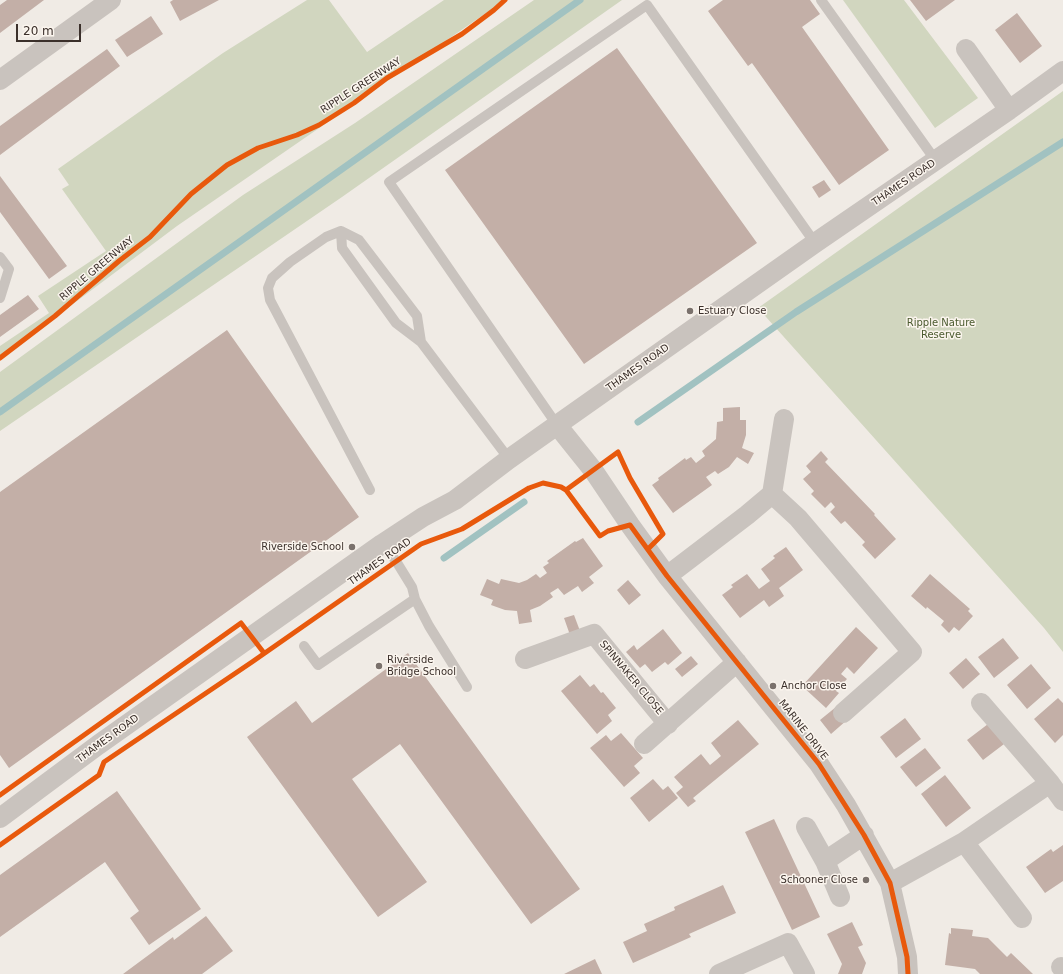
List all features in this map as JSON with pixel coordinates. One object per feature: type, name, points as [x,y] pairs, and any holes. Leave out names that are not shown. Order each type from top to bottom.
[{"type":"street","points":[[0,80],[111,0]]},
{"type":"street","points":[[966,49],[1009,110]]},
{"type":"street","name":"THAMES ROAD","points":[[0,818],[98,745],[382,544],[423,517],[455,500],[557,425],[815,243],[936,161],[1063,71]]},
{"type":"street","points":[[667,576],[747,516],[772,494],[784,419]]},
{"type":"street","name":"MARINE DRIVE","points":[[557,425],[593,470],[667,576],[819,764],[864,835],[890,883],[907,957],[908,974]]},
{"type":"street","points":[[772,494],[798,518],[912,652],[843,713]]},
{"type":"street","name":"SPINNAKER CLOSE","points":[[525,659],[594,634],[668,724]]},
{"type":"street","name":"SPINNAKER CLOSE","points":[[644,744],[737,662]]},
{"type":"street","points":[[982,703],[1050,783],[1063,801]]},
{"type":"street","points":[[890,883],[964,842],[1050,783]]},
{"type":"street","points":[[806,827],[825,861],[840,897]]},
{"type":"street","points":[[825,861],[864,835]]},
{"type":"street","points":[[964,842],[1022,918]]},
{"type":"street","points":[[719,974],[788,943],[804,974]]},
{"type":"lane","points":[[820,0],[936,161]]},
{"type":"lane","points":[[557,425],[389,182],[647,5],[815,243]]},
{"type":"lane","points":[[370,490],[270,300],[268,288],[272,278],[285,266],[326,237],[342,231],[359,240],[417,316],[421,342]]},
{"type":"lane","points":[[342,231],[342,248],[396,323],[421,342],[509,459]]},
{"type":"lane","points":[[0,257],[9,269],[0,298]]},
{"type":"lane","points":[[382,544],[396,561],[410,583],[415,599],[429,626],[467,687]]},
{"type":"lane","points":[[304,646],[318,665],[415,599]]},
{"type":"green space","points":[[307,0],[329,0],[367,52],[444,0],[505,0],[177,226],[69,307],[0,356],[0,346],[49,313],[38,296],[106,251],[62,189],[69,185],[58,169],[223,53]]},
{"type":"green space","points":[[534,0],[622,0],[342,197],[0,431],[0,372],[243,195],[355,123]]},
{"type":"green space","points":[[843,0],[904,0],[978,98],[935,128]]},
{"type":"green space","name":"Ripple Nature Reserve","points":[[1063,91],[1063,652],[1044,628],[758,308]]},
{"type":"building","points":[[7,0],[44,0],[0,33],[0,5]]},
{"type":"building","points":[[173,0],[219,0],[180,21],[170,2]]},
{"type":"building","points":[[723,0],[810,0],[820,14],[802,27],[889,150],[839,185],[752,63],[748,66],[708,11]]},
{"type":"building","points":[[910,0],[955,0],[926,21]]},
{"type":"building","points":[[1017,13],[1042,46],[1020,63],[995,30]]},
{"type":"building","points":[[151,16],[163,34],[127,57],[115,40]]},
{"type":"building","points":[[617,48],[757,243],[584,364],[445,170]]},
{"type":"building","points":[[107,49],[120,66],[0,155],[0,126]]},
{"type":"building","points":[[0,176],[67,266],[49,279],[0,212]]},
{"type":"building","points":[[824,180],[831,190],[819,198],[812,187]]},
{"type":"building","points":[[28,295],[39,309],[0,337],[0,315]]},
{"type":"building","points":[[227,330],[359,517],[9,768],[0,755],[0,492]]},
{"type":"building","points":[[740,407],[740,420],[746,420],[746,435],[742,448],[754,453],[748,464],[737,457],[729,467],[718,474],[715,471],[706,477],[712,485],[673,513],[652,485],[659,480],[658,478],[685,458],[686,460],[691,457],[696,463],[705,456],[702,451],[716,439],[717,422],[723,421],[723,408]]},
{"type":"building","points":[[821,451],[828,459],[825,462],[875,514],[874,515],[896,539],[875,559],[862,545],[865,542],[845,521],[841,524],[830,512],[835,507],[831,502],[825,508],[811,494],[814,491],[803,479],[811,472],[806,466]]},
{"type":"building","points":[[583,538],[603,566],[589,577],[594,583],[582,592],[578,586],[564,595],[558,588],[550,593],[553,597],[540,606],[530,610],[532,622],[519,624],[517,611],[505,610],[491,605],[493,600],[480,595],[487,579],[499,584],[501,579],[519,583],[536,574],[540,578],[547,573],[543,567],[549,563],[547,561],[575,541],[576,542]]},
{"type":"building","points":[[786,547],[803,570],[779,588],[784,596],[769,607],[764,600],[740,618],[722,595],[733,587],[731,585],[747,574],[759,589],[770,581],[761,569],[775,558],[773,556]]},
{"type":"building","points":[[930,574],[970,609],[968,611],[973,616],[959,631],[954,627],[949,633],[941,625],[944,621],[927,607],[926,609],[911,596]]},
{"type":"building","points":[[628,580],[641,595],[629,605],[617,590]]},
{"type":"building","points":[[574,615],[580,631],[570,635],[564,618]]},
{"type":"building","points":[[856,627],[878,648],[854,674],[847,667],[841,674],[847,679],[836,691],[839,693],[826,708],[802,686]]},
{"type":"building","points":[[663,629],[682,653],[668,665],[665,662],[652,672],[645,664],[640,668],[626,652],[634,645],[637,650]]},
{"type":"building","points":[[1003,638],[1019,658],[994,678],[978,657]]},
{"type":"building","points":[[408,653],[580,889],[531,924],[400,744],[352,779],[427,882],[378,917],[247,737],[296,701],[312,723]]},
{"type":"building","points":[[691,656],[698,664],[682,677],[675,669]]},
{"type":"building","points":[[966,658],[980,674],[963,689],[949,673]]},
{"type":"building","points":[[1031,664],[1051,688],[1027,709],[1007,685]]},
{"type":"building","points":[[580,675],[590,687],[594,684],[601,693],[603,692],[616,708],[608,715],[612,721],[597,734],[561,691]]},
{"type":"building","points":[[1058,698],[1063,703],[1063,735],[1055,743],[1034,719]]},
{"type":"building","points":[[836,707],[847,720],[831,734],[820,720]]},
{"type":"building","points":[[905,718],[921,739],[896,758],[880,737]]},
{"type":"building","points":[[738,720],[759,744],[693,798],[696,801],[688,807],[676,793],[683,787],[674,777],[701,754],[710,765],[721,756],[711,743]]},
{"type":"building","points":[[992,721],[1008,741],[983,760],[967,740]]},
{"type":"building","points":[[621,733],[643,758],[634,766],[640,773],[624,787],[590,748],[606,735],[611,741]]},
{"type":"building","points":[[925,748],[941,768],[916,787],[900,767]]},
{"type":"building","points":[[945,775],[971,808],[946,827],[921,794]]},
{"type":"building","points":[[653,779],[663,790],[668,786],[678,798],[649,822],[630,798]]},
{"type":"building","points":[[117,791],[201,909],[149,945],[130,918],[139,911],[105,862],[0,937],[0,875]]},
{"type":"building","points":[[774,819],[820,917],[792,930],[745,832]]},
{"type":"building","points":[[1063,845],[1063,881],[1045,893],[1026,867],[1051,849],[1053,852]]},
{"type":"building","points":[[723,885],[736,913],[689,934],[691,937],[633,963],[623,942],[647,931],[644,924],[675,910],[674,907]]},
{"type":"building","points":[[206,916],[233,951],[202,974],[123,974],[173,937],[174,940]]},
{"type":"building","points":[[852,922],[863,945],[858,947],[866,963],[862,974],[838,974],[842,964],[827,934]]},
{"type":"building","points":[[951,928],[973,930],[972,936],[988,938],[1007,957],[1011,953],[1033,974],[980,974],[975,969],[945,965]]},
{"type":"building","points":[[595,959],[602,974],[564,974]]},
{"type":"waterway","points":[[0,412],[580,0]]},
{"type":"waterway","points":[[638,422],[796,312],[1063,142]]},
{"type":"waterway","points":[[444,558],[524,502]]},
{"type":"cycle path","name":"RIPPLE GREENWAY","points":[[0,358],[55,316],[119,261],[150,237],[191,194],[227,165],[258,148],[297,135],[319,125],[354,103],[387,78],[462,34],[505,0]]},
{"type":"cycle path","points":[[566,490],[618,452],[630,478],[663,534],[648,549]]},
{"type":"cycle path","points":[[0,845],[99,775],[104,762],[252,662],[421,544],[462,529],[529,488],[543,483],[561,487],[566,490],[600,536],[608,531],[630,525],[667,576],[819,764],[864,835],[890,883],[907,957],[908,974]]},
{"type":"cycle path","points":[[0,795],[241,623],[264,653]]},
{"type":"place","name":"Estuary Close","points":[[690,311]]},
{"type":"place","name":"Riverside School","points":[[352,547]]},
{"type":"place","name":"Riverside Bridge School","points":[[379,666]]},
{"type":"place","name":"Anchor Close","points":[[773,686]]},
{"type":"place","name":"Schooner Close","points":[[866,880]]}]
